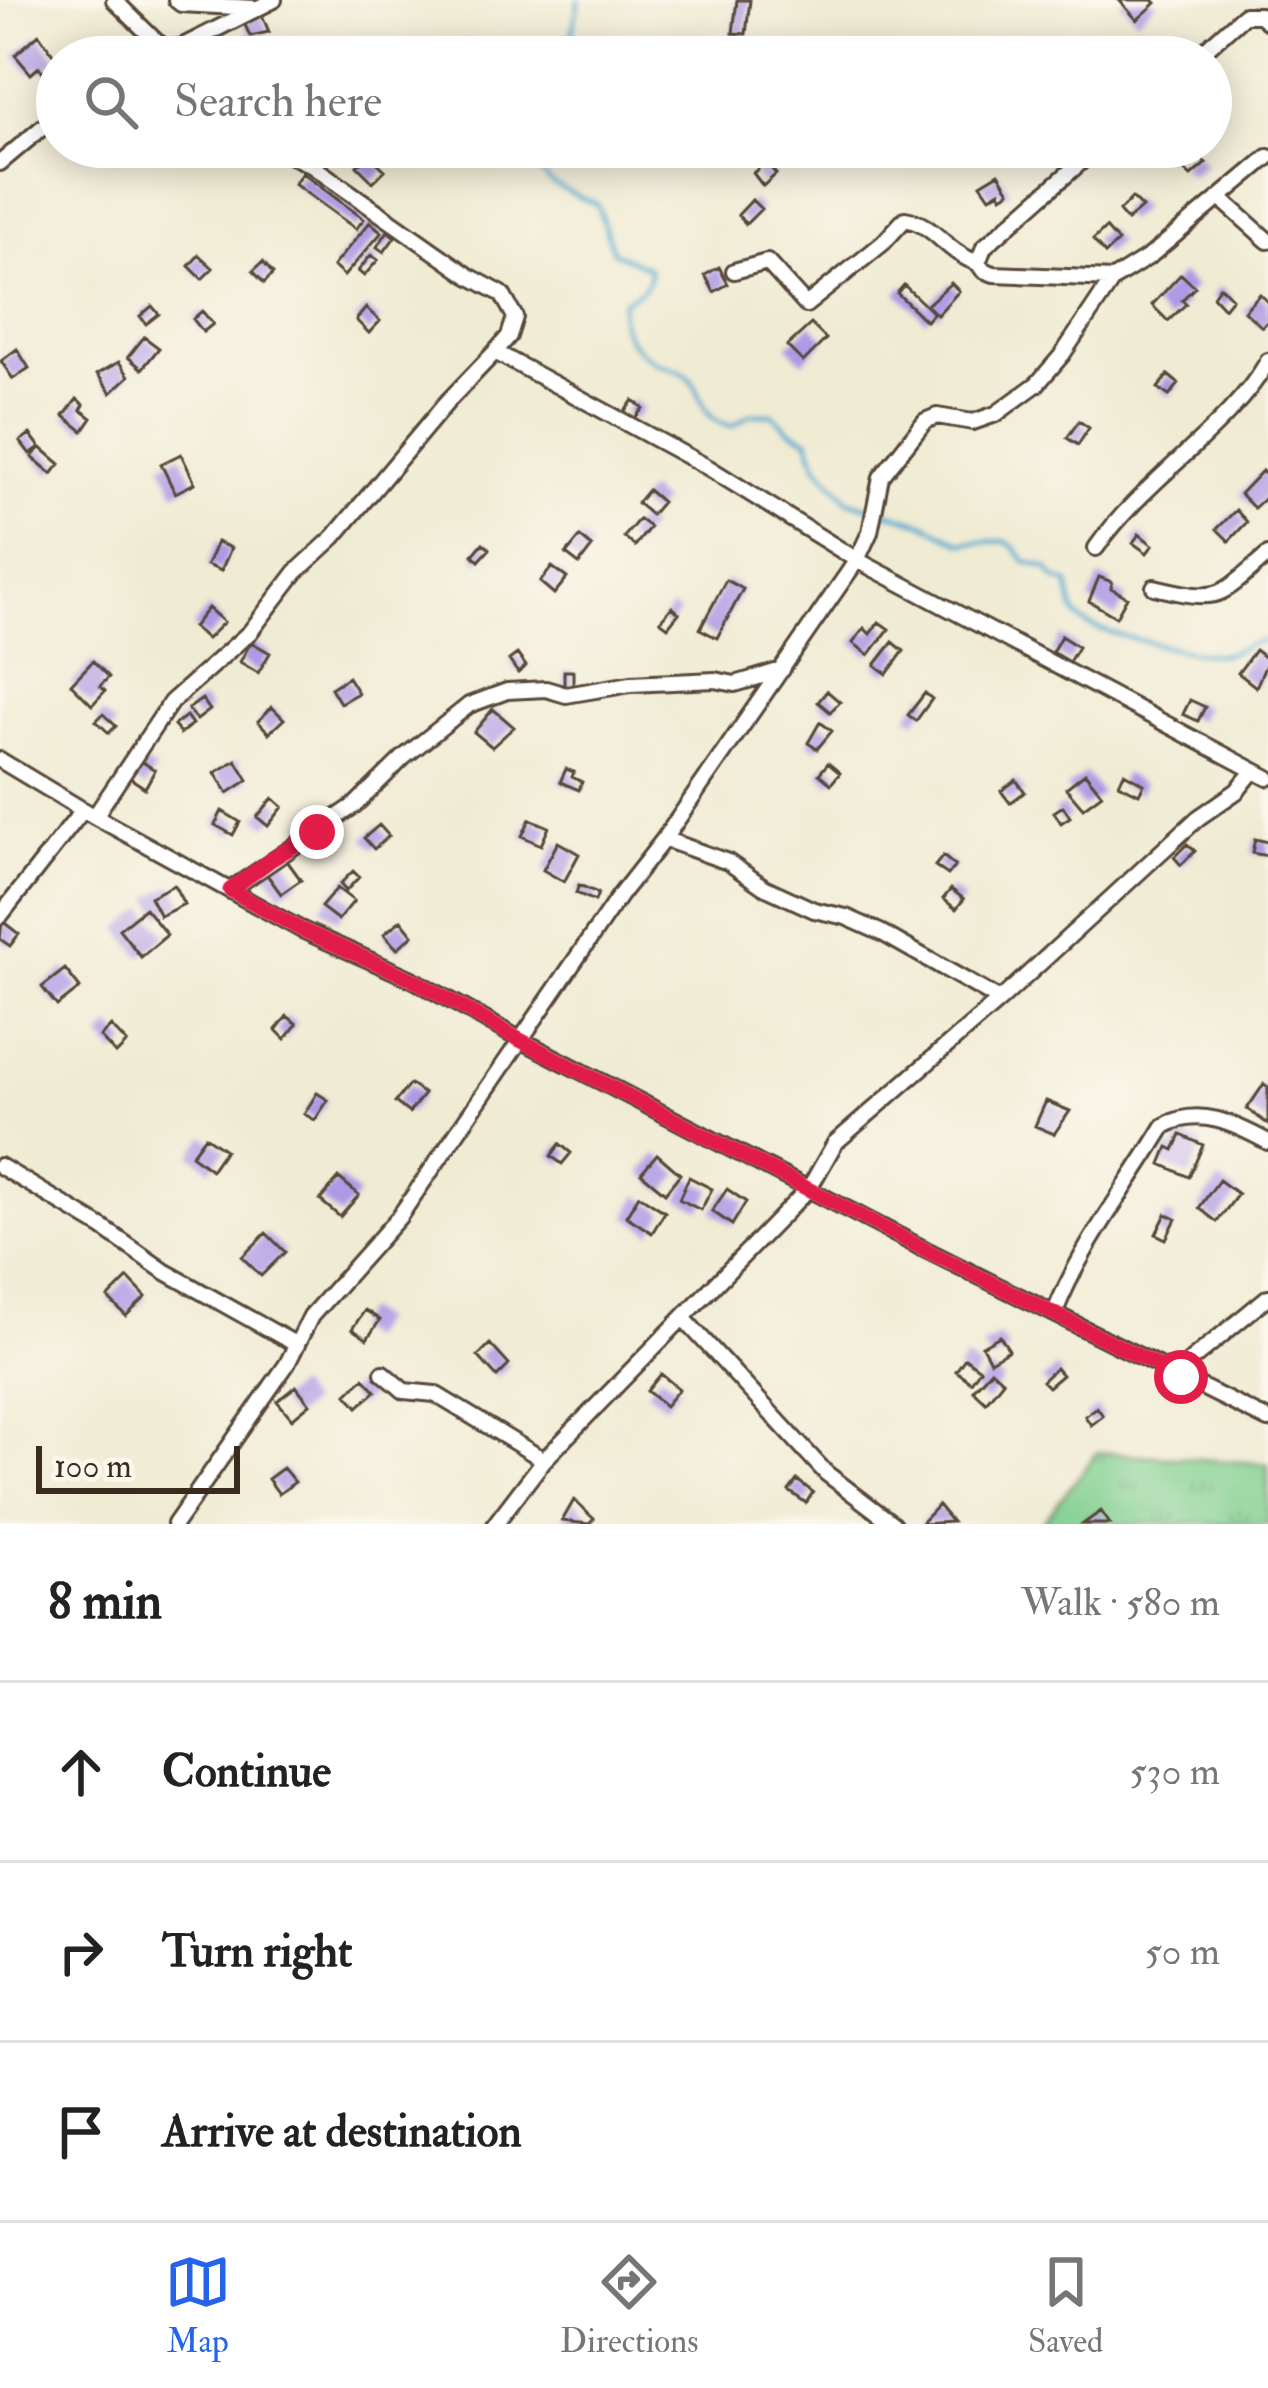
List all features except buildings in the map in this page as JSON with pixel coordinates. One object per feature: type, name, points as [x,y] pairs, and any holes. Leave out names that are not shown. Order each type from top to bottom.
[{"type":"street","points":[[114,0],[151,36]]},
{"type":"street","points":[[176,0],[259,9]]},
{"type":"street","points":[[204,36],[274,0]]},
{"type":"street","points":[[1220,36],[1244,15],[1259,15],[1268,22]]},
{"type":"street","points":[[0,163],[36,133]]},
{"type":"street","points":[[175,1524],[297,1346],[311,1316],[399,1216],[857,560],[870,532],[881,477],[925,421],[937,416],[973,422],[996,414],[1037,384],[1063,355],[1113,279],[1150,256],[1268,157]]},
{"type":"street","points":[[0,916],[89,813],[171,702],[250,632],[296,572],[334,537],[448,400],[509,336],[515,316],[502,294],[469,276],[317,168]]},
{"type":"street","points":[[978,263],[984,247],[1074,168]]},
{"type":"street","points":[[1220,198],[1268,241]]},
{"type":"street","points":[[734,271],[767,262],[806,305],[883,243],[905,219],[928,228],[958,256],[994,274],[1113,279]]},
{"type":"street","points":[[495,352],[709,468],[857,560],[1170,722],[1261,775],[1198,818],[835,1143],[810,1187],[544,1460],[496,1524]]},
{"type":"street","points":[[1096,548],[1160,474],[1255,386],[1268,361]]},
{"type":"street","points":[[1154,586],[1214,597],[1229,590],[1268,555]]},
{"type":"street","points":[[230,890],[355,806],[404,757],[469,705],[507,691],[546,689],[566,695],[631,684],[716,680],[735,685],[782,670]]},
{"type":"street","points":[[0,760],[300,929],[414,980],[520,1040],[922,1248],[1268,1420]]},
{"type":"street","points":[[664,838],[728,862],[764,887],[814,910],[846,917],[882,933],[1000,1000]]},
{"type":"street","points":[[1055,1312],[1098,1225],[1164,1126],[1178,1118],[1205,1117],[1268,1142]]},
{"type":"street","points":[[0,1166],[164,1271],[297,1346]]},
{"type":"street","points":[[1181,1377],[1190,1361],[1268,1297]]},
{"type":"street","points":[[685,1320],[826,1473],[892,1524]]},
{"type":"street","points":[[383,1373],[404,1391],[435,1394],[544,1460]]},
{"type":"green space","points":[[1098,1452],[1268,1464],[1268,1524],[1041,1524]]},
{"type":"waterway","points":[[572,36],[579,0]]},
{"type":"waterway","points":[[538,168],[564,190],[597,204],[613,252],[649,268],[646,284],[623,301],[624,330],[649,358],[691,380],[713,418],[733,426],[751,414],[772,414],[808,439],[817,465],[849,501],[923,523],[962,543],[1004,541],[1013,545],[1025,561],[1047,568],[1055,579],[1068,583],[1076,615],[1085,623],[1154,644],[1214,654],[1268,641]]},
{"type":"route","points":[[317,832],[230,890],[300,929],[414,980],[520,1040],[1181,1377]]}]
